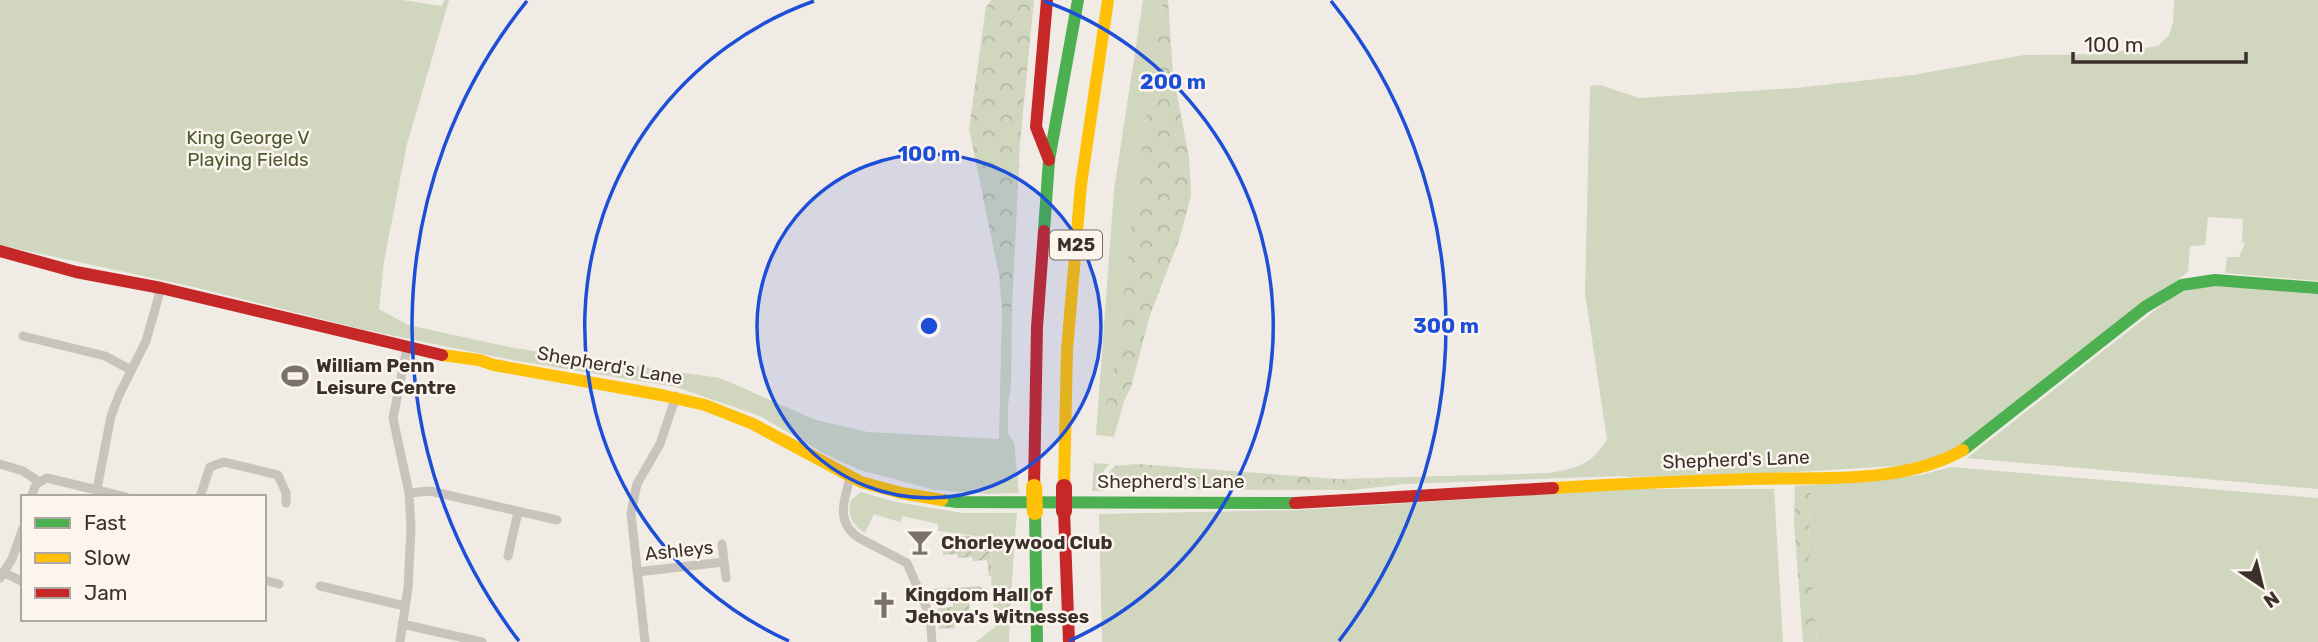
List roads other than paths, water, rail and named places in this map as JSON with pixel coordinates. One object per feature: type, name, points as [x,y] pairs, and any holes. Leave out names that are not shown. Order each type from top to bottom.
[{"type":"main road","name":"M25","points":[[1047,0],[1037,127],[1049,160]]},
{"type":"main road","name":"M25","points":[[1037,642],[1034,487],[1037,327],[1049,160],[1078,0]]},
{"type":"main road","name":"M25","points":[[1069,642],[1064,511],[1067,350],[1081,185],[1108,2]]},
{"type":"main road","name":"Shepherd's Lane","points":[[0,251],[76,272],[161,288],[407,348],[585,382],[676,396],[754,424],[850,478],[915,497],[957,502],[1321,503],[1628,483],[1881,475],[1931,466],[1950,457],[2145,307],[2182,285],[2215,280],[2318,288]]},
{"type":"street","points":[[97,489],[111,416],[146,341],[161,288]]},
{"type":"street","points":[[23,336],[105,356],[131,370]]},
{"type":"street","points":[[400,642],[411,528],[409,493],[393,418],[407,348]]},
{"type":"street","points":[[645,642],[632,529],[634,497],[645,468],[660,444],[676,396]]},
{"type":"street","points":[[201,495],[210,467],[224,462],[278,475],[286,492],[286,503]]},
{"type":"street","points":[[0,464],[23,471],[38,481],[54,479],[119,495]]},
{"type":"street","points":[[850,478],[842,516],[848,528],[859,538],[907,563],[931,621],[932,642]]},
{"type":"street","points":[[33,495],[38,481]]},
{"type":"street","points":[[409,493],[430,491],[556,520]]},
{"type":"street","points":[[508,556],[519,512]]},
{"type":"street","points":[[21,534],[12,559],[2,575],[21,581]]},
{"type":"street","name":"Ashleys","points":[[722,544],[726,578]]},
{"type":"street","name":"Ashleys","points":[[637,572],[724,562]]},
{"type":"street","points":[[266,581],[279,584]]},
{"type":"street","points":[[320,586],[405,606]]},
{"type":"street","points":[[921,594],[979,591]]},
{"type":"street","points":[[402,624],[482,642]]},
{"type":"place","name":"William Penn Leisure Centre","points":[[295,376]]},
{"type":"place","name":"Chorleywood Club","points":[[920,542]]},
{"type":"place","name":"Kingdom Hall of Jehova's Witnesses","points":[[884,605]]},
{"type":"park label","name":"King George V Playing Fields","points":[[248,148]]}]
